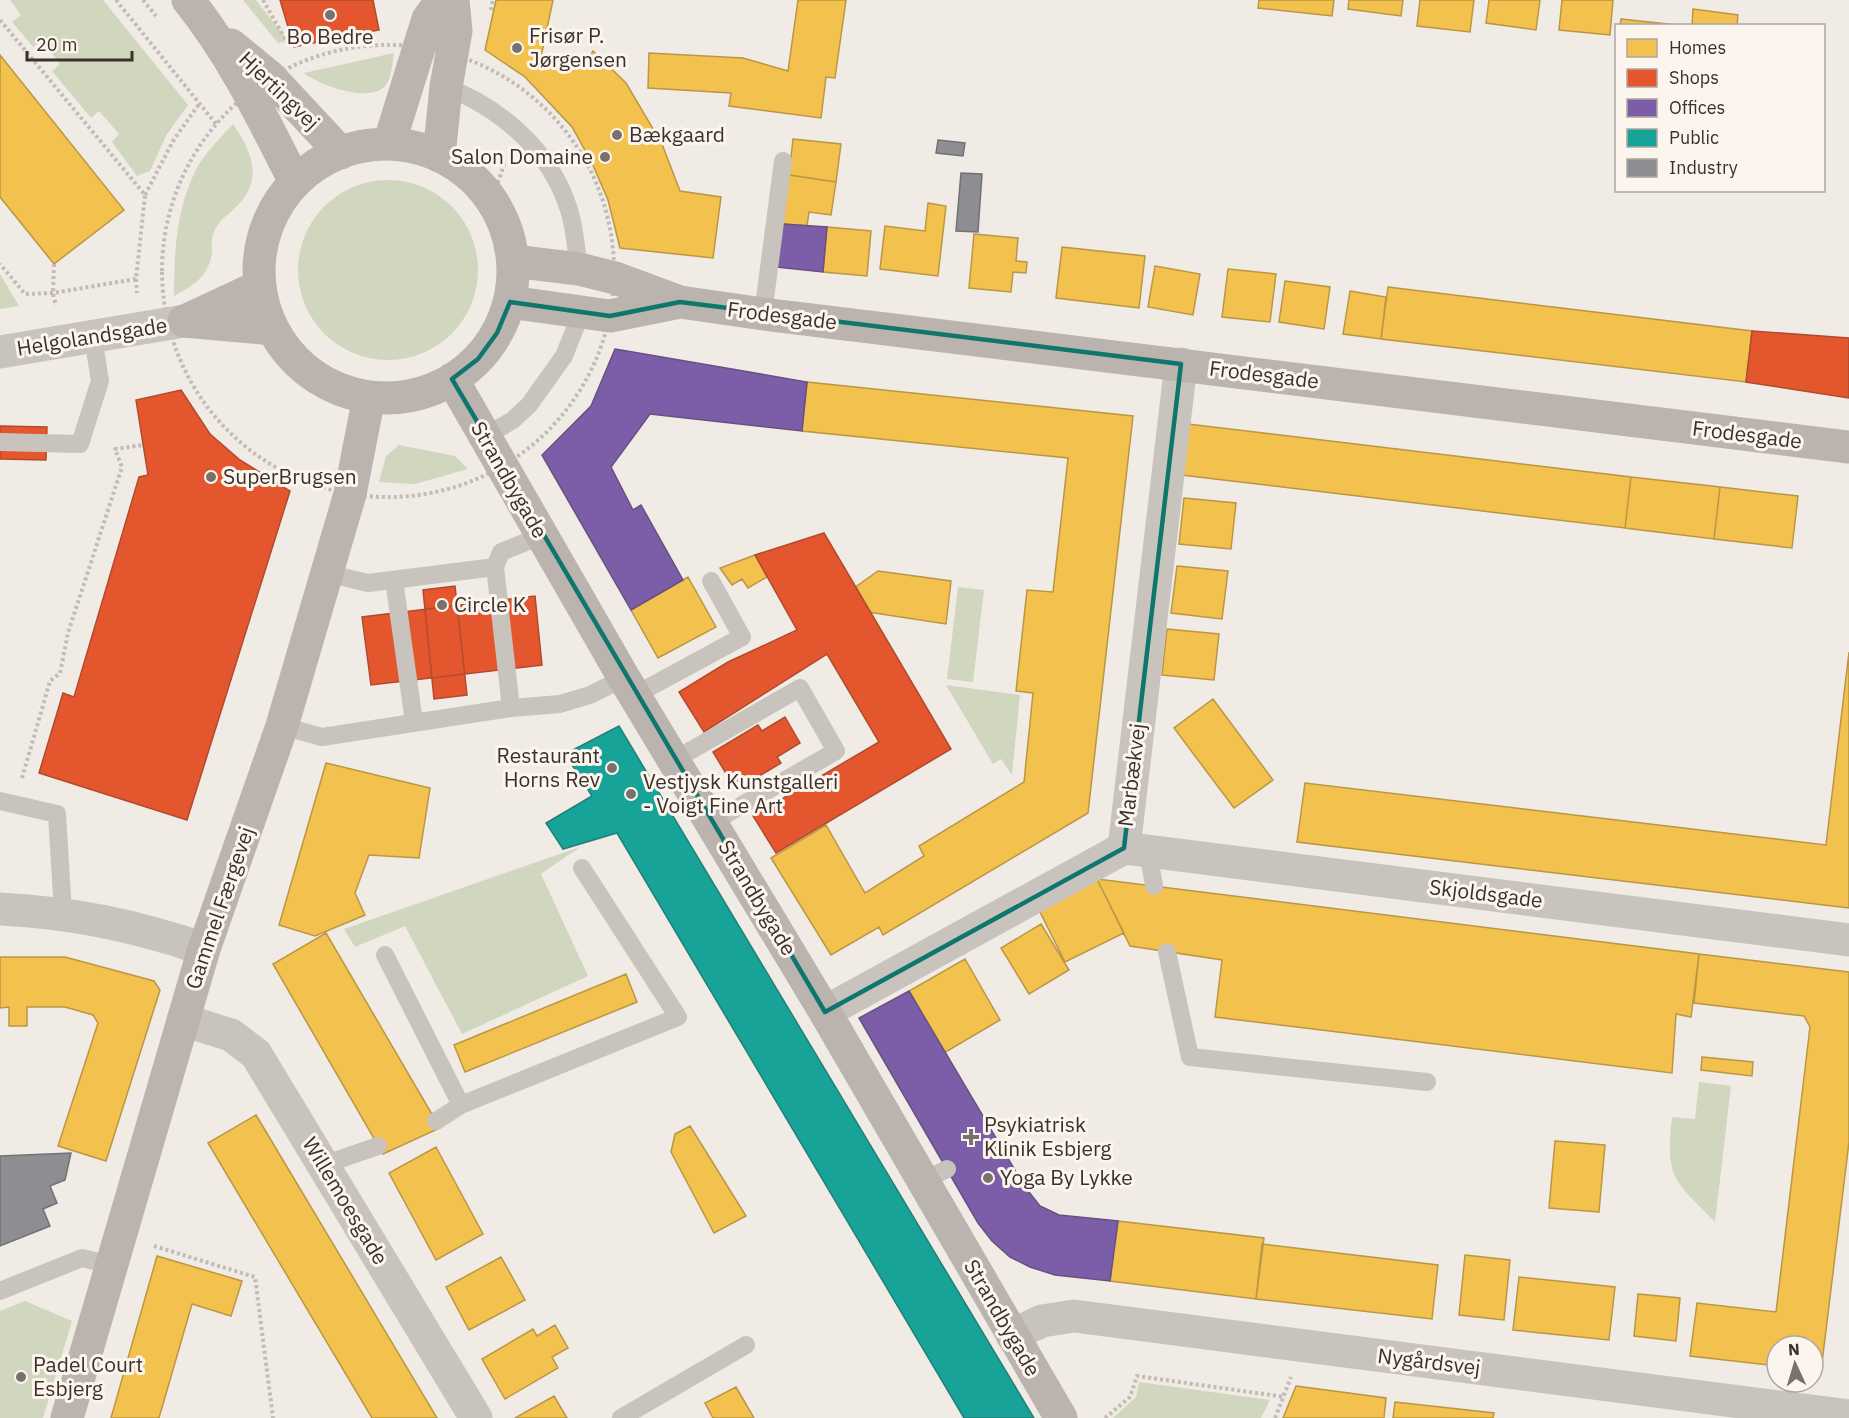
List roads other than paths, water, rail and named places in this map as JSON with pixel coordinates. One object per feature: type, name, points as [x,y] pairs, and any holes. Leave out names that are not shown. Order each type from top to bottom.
[{"type":"street","name":"Hjertingvej","points":[[188,0],[214,32],[273,77],[341,153]]},
{"type":"street","points":[[389,144],[428,19],[442,0]]},
{"type":"street","points":[[439,156],[446,87],[456,31],[453,0]]},
{"type":"street","name":"Hjertingvej","points":[[273,77],[295,182]]},
{"type":"street","points":[[389,144],[415,148],[439,156],[469,174],[492,200],[506,230],[513,261],[510,302],[497,333],[478,359],[452,380],[426,392],[398,397],[369,397],[339,389],[312,375],[290,354],[273,328],[260,286],[259,262],[263,239],[271,217],[295,182],[324,160],[341,153],[363,147],[389,144]]},
{"type":"street","name":"Frodesgade","points":[[513,261],[579,269],[615,278],[680,302],[764,314],[1849,447]]},
{"type":"street","name":"Helgolandsgade","points":[[176,323],[260,286]]},
{"type":"street","name":"Frodesgade","points":[[510,302],[596,313],[680,302]]},
{"type":"street","name":"Helgolandsgade","points":[[0,352],[176,323],[273,328]]},
{"type":"street","name":"Marbækvej","points":[[825,1012],[1136,849],[1181,364]]},
{"type":"street","name":"Strandbygade","points":[[452,380],[541,536],[825,1012],[935,1175],[1012,1335],[1061,1418]]},
{"type":"street","name":"Gammel Færgevej","points":[[67,1418],[204,949],[282,726],[350,494],[369,397]]},
{"type":"street","name":"Skjoldsgade","points":[[1136,849],[1849,940]]},
{"type":"street","points":[[0,909],[63,913],[123,924],[204,949]]},
{"type":"street","name":"Willemoesgade","points":[[183,1020],[231,1035],[256,1054],[476,1418]]},
{"type":"street","name":"Nygårdsvej","points":[[1012,1335],[1042,1321],[1074,1316],[1849,1416]]},
{"type":"lane","points":[[446,87],[487,107],[509,122],[529,141],[556,178],[570,210],[579,269]]},
{"type":"lane","points":[[764,314],[783,161]]},
{"type":"lane","points":[[484,436],[513,420],[529,405],[596,313]]},
{"type":"lane","points":[[0,442],[80,444],[100,381],[93,337]]},
{"type":"lane","points":[[511,708],[495,567],[501,552],[541,536]]},
{"type":"lane","points":[[326,573],[368,583],[495,567]]},
{"type":"lane","points":[[394,580],[414,722]]},
{"type":"lane","points":[[282,726],[322,737],[511,708],[560,704],[630,686],[742,637],[711,581]]},
{"type":"lane","points":[[674,760],[800,688],[836,751],[711,823]]},
{"type":"lane","points":[[7,803],[57,814],[63,913]]},
{"type":"lane","points":[[1136,849],[1154,886]]},
{"type":"lane","points":[[436,1121],[461,1105],[678,1017],[582,868]]},
{"type":"lane","points":[[1167,952],[1190,1057],[1427,1082]]},
{"type":"lane","points":[[385,955],[461,1105]]},
{"type":"lane","points":[[323,1165],[378,1146]]},
{"type":"lane","points":[[0,1291],[82,1258],[115,1251]]},
{"type":"lane","points":[[621,1418],[746,1345]]},
{"type":"place","name":"Bo Bedre","points":[[330,15]]},
{"type":"place","name":"Frisør P. Jørgensen","points":[[517,48]]},
{"type":"place","name":"Bækgaard","points":[[617,135]]},
{"type":"place","name":"Salon Domaine","points":[[605,157]]},
{"type":"place","name":"SuperBrugsen","points":[[211,477]]},
{"type":"place","name":"Circle K","points":[[442,605]]},
{"type":"place","name":"Restaurant Horns Rev","points":[[612,768]]},
{"type":"place","name":"Vestjysk Kunstgalleri - Voigt Fine Art","points":[[631,794]]},
{"type":"place","name":"Psykiatrisk Klinik Esbjerg","points":[[971,1137]]},
{"type":"place","name":"Yoga By Lykke","points":[[988,1178]]},
{"type":"place","name":"Padel Court Esbjerg","points":[[21,1377]]}]
